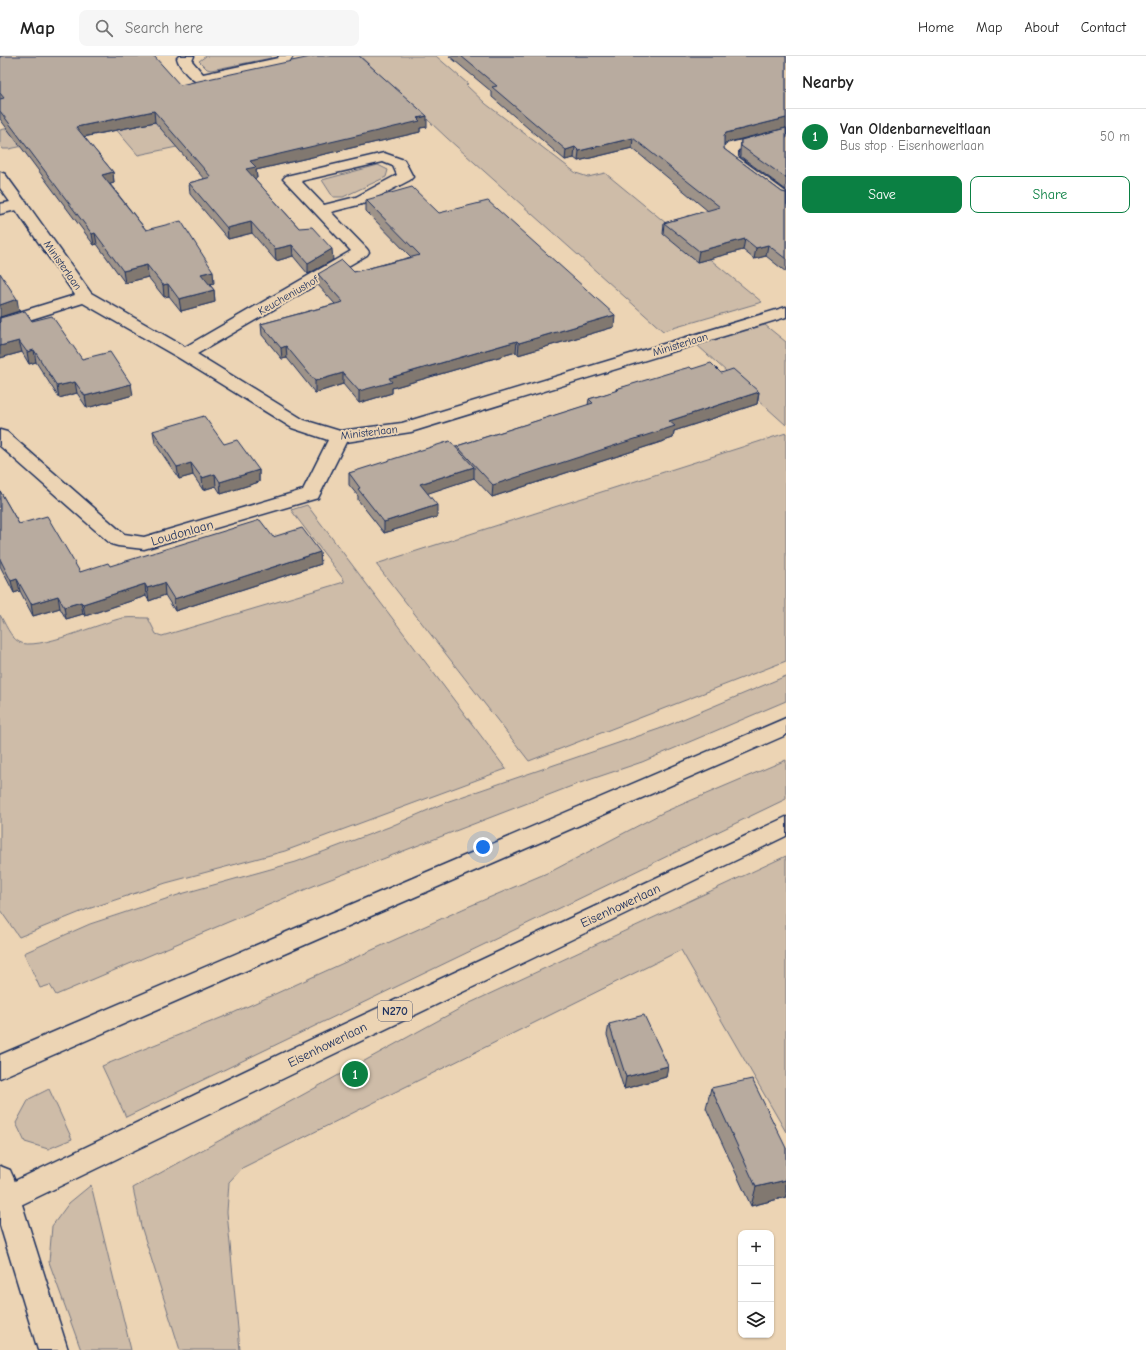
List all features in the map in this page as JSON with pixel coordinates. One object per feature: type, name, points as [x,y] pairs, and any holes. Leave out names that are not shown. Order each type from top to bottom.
[{"type":"street","points":[[187,56],[184,58],[185,62],[200,79],[283,61],[286,56]]},
{"type":"street","points":[[786,133],[731,147],[730,158],[786,199]]},
{"type":"street","name":"Keucheniushof","points":[[185,354],[361,252],[291,179],[384,157],[399,163],[405,177],[361,200],[321,210]]},
{"type":"street","name":"Ministerlaan","points":[[0,177],[21,204],[85,297],[185,354],[298,424],[339,437],[404,428],[786,312]]},
{"type":"street","points":[[0,209],[21,204]]},
{"type":"street","points":[[0,324],[85,297]]},
{"type":"street","name":"Loudonlaan","points":[[0,436],[118,540],[144,543],[311,494],[339,437]]},
{"type":"street","points":[[0,1067],[786,726]]},
{"type":"street","name":"Eisenhowerlaan","points":[[2,1194],[299,1057],[786,826]]},
{"type":"street","points":[[2,1194],[53,1350]]},
{"type":"shaded area","points":[[206,56],[271,56],[271,58],[211,70],[207,69],[199,61]]},
{"type":"shaded area","points":[[360,56],[436,56],[468,84],[466,85],[486,104],[576,173],[588,177],[605,173],[762,302],[663,331],[447,138]]},
{"type":"shaded area","points":[[189,103],[230,136],[138,155],[114,127],[9,149],[3,149],[0,145],[0,130],[59,117]]},
{"type":"shaded area","points":[[378,165],[388,170],[386,177],[343,197],[333,197],[322,180]]},
{"type":"shaded area","points":[[765,325],[786,342],[786,425],[697,345]]},
{"type":"shaded area","points":[[786,433],[786,661],[529,761],[376,564]]},
{"type":"shaded area","points":[[307,505],[506,769],[285,851],[166,883],[88,909],[19,937],[0,910],[0,615],[13,637],[19,642],[27,644],[54,640],[123,618],[148,618],[156,634],[162,636],[344,582],[291,510]]},
{"type":"shaded area","points":[[786,676],[786,701],[642,762],[577,784],[318,884],[56,995],[50,985],[40,988],[24,953],[90,924],[181,894],[296,862],[389,827],[449,801],[659,729]]},
{"type":"shaded area","points":[[786,760],[786,799],[126,1117],[102,1066],[233,1013],[465,908],[554,870],[664,812]]},
{"type":"shaded area","points":[[786,856],[786,1132],[681,950],[242,1168],[229,1182],[227,1212],[240,1350],[180,1350],[141,1226],[133,1188],[470,1003]]},
{"type":"shaded area","points":[[49,1089],[72,1139],[48,1149],[25,1142],[16,1123],[29,1099]]},
{"type":"shaded area","points":[[91,1185],[131,1350],[81,1350],[49,1262],[52,1226],[69,1203]]},
{"type":"building","points":[[0,56],[154,56],[180,85],[315,56],[359,56],[427,116],[417,118],[420,121],[250,161],[256,167],[246,169],[299,228],[312,227],[332,249],[308,263],[292,245],[275,249],[251,222],[227,228],[189,183],[211,177],[154,111],[76,127],[113,172],[102,175],[146,230],[181,221],[213,271],[201,274],[214,290],[179,299],[168,284],[163,285],[147,265],[123,271],[95,233],[92,234],[0,111],[0,99],[4,98],[0,93]]},
{"type":"building","points":[[461,56],[786,56],[786,118],[726,133],[724,136],[724,149],[782,192],[786,193],[786,259],[768,245],[756,248],[745,239],[699,251],[664,223],[720,207],[633,138],[579,151],[575,147],[566,150],[492,87],[497,86]]},
{"type":"building","points":[[786,128],[786,178],[741,146],[741,140]]},
{"type":"building","points":[[412,187],[439,213],[488,201],[615,315],[519,343],[517,341],[389,378],[392,382],[359,391],[343,373],[315,381],[286,346],[281,348],[261,324],[343,302],[318,274],[342,260],[354,272],[420,255],[366,200]]},
{"type":"building","points":[[0,273],[17,299],[0,305]]},
{"type":"building","points":[[25,311],[32,321],[52,316],[82,359],[110,352],[131,384],[85,396],[75,382],[57,386],[34,350],[27,352],[19,341],[0,346],[0,318]]},
{"type":"building","points":[[711,363],[721,373],[733,369],[759,392],[669,421],[675,426],[493,485],[457,446],[593,403],[589,399],[618,390],[616,389],[679,370],[690,367],[692,369]]},
{"type":"building","points":[[204,416],[224,444],[237,440],[259,470],[220,482],[215,474],[202,478],[191,463],[177,467],[153,431]]},
{"type":"building","points":[[450,441],[474,467],[420,484],[437,505],[384,522],[358,489],[360,488],[349,473]]},
{"type":"building","points":[[0,491],[19,524],[47,516],[80,572],[108,563],[110,566],[260,520],[273,537],[302,528],[320,552],[174,599],[164,583],[147,588],[145,584],[83,604],[81,602],[64,607],[58,596],[31,604],[17,579],[11,581],[0,559]]},
{"type":"building","points":[[644,1015],[668,1066],[626,1077],[609,1024]]},
{"type":"building","points":[[752,1079],[786,1148],[786,1180],[756,1187],[711,1088]]},
{"type":"place","name":"Van Oldenbarneveltlaan","points":[[355,1074]]}]
